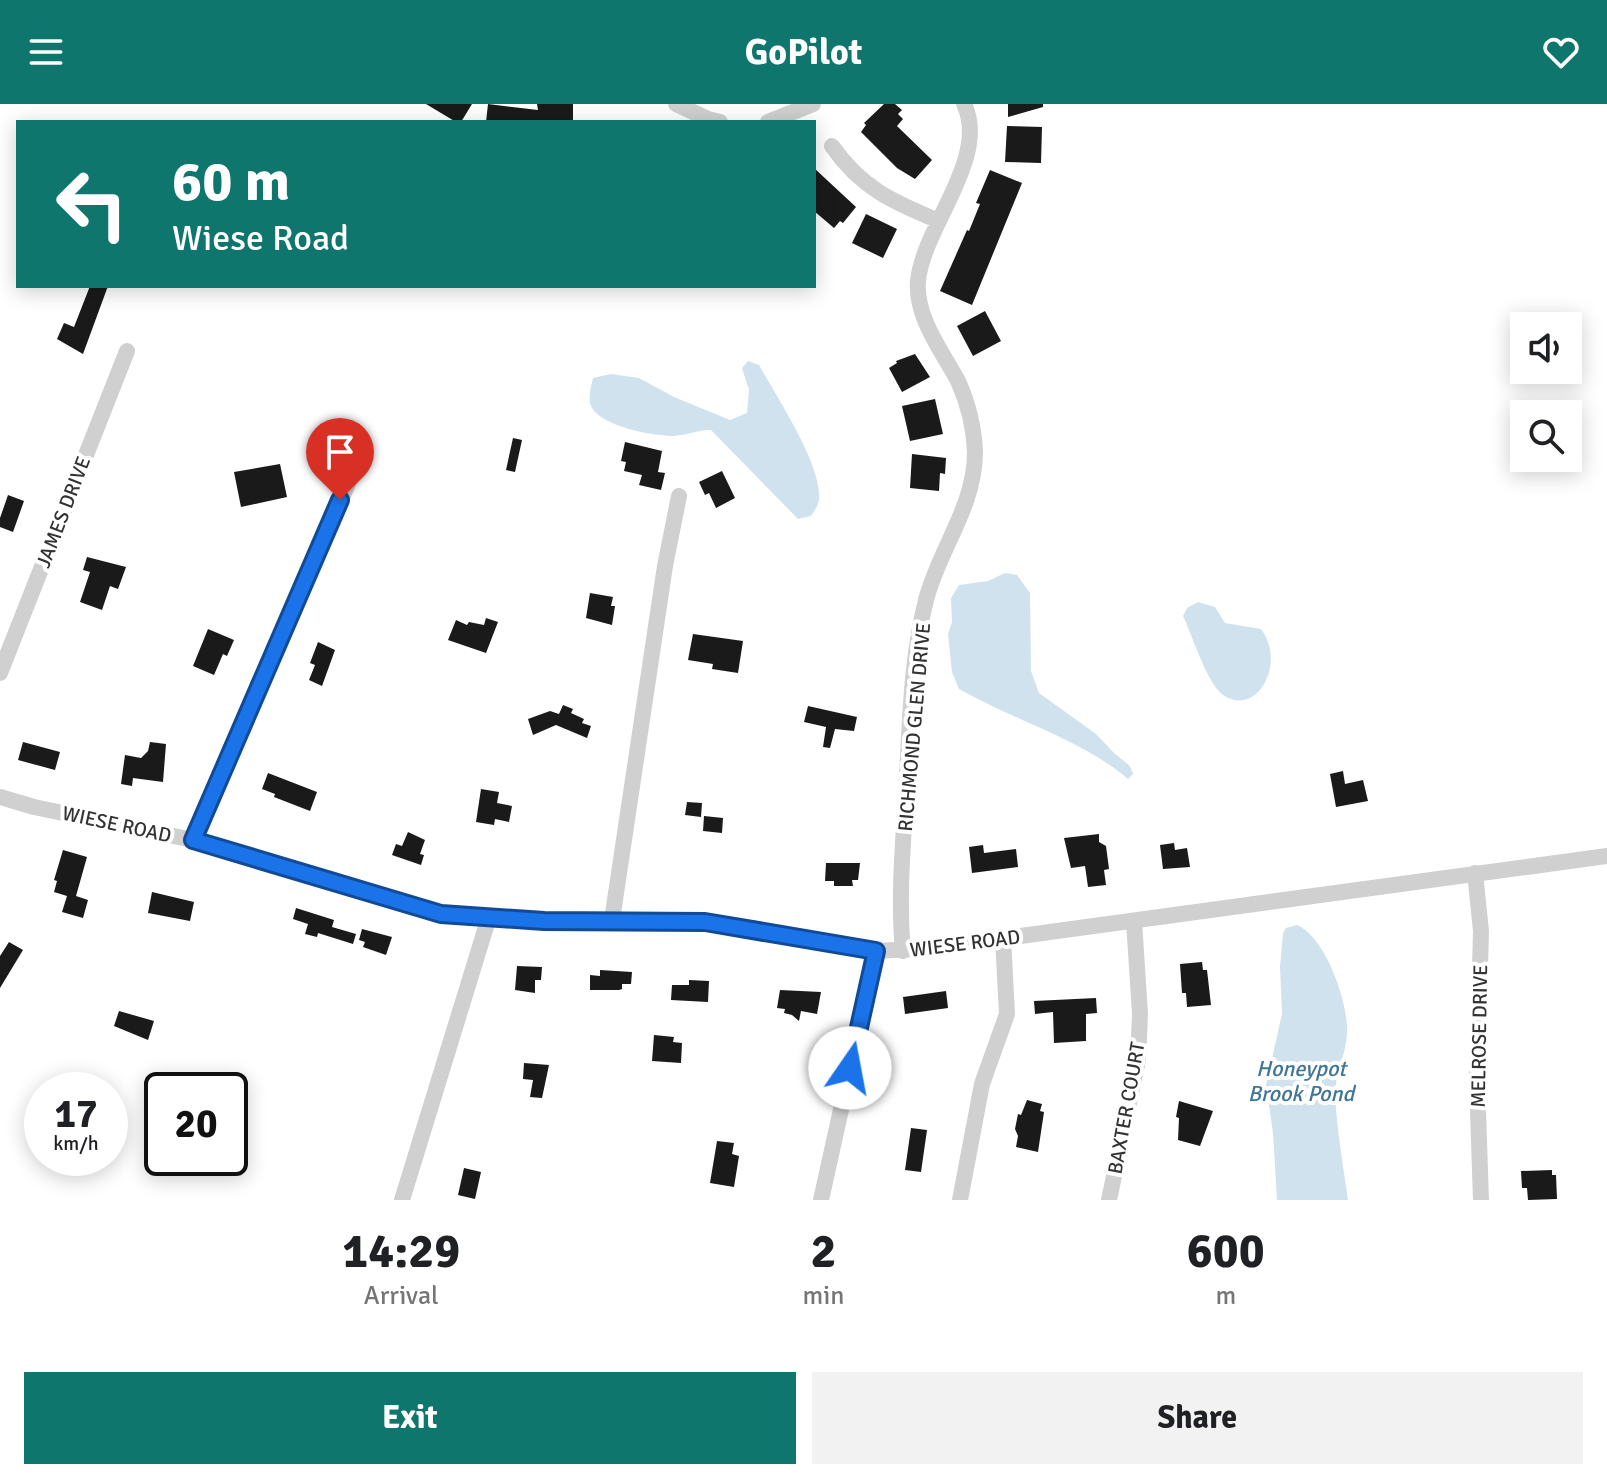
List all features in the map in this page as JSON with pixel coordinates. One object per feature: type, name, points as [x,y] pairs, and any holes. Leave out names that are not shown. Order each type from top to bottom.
[{"type":"street","points":[[676,104],[712,120]]},
{"type":"street","points":[[773,120],[813,104]]},
{"type":"street","name":"RICHMOND GLEN DRIVE","points":[[903,951],[900,928],[902,870],[915,658],[937,566],[965,507],[972,482],[975,451],[971,419],[959,384],[923,316],[917,295],[918,278],[966,157],[971,134],[969,114],[964,104]]},
{"type":"street","points":[[832,146],[853,174],[867,186],[896,203],[939,221]]},
{"type":"street","name":"JAMES DRIVE","points":[[0,673],[127,351]]},
{"type":"street","points":[[193,840],[353,472]]},
{"type":"street","points":[[612,920],[665,566],[679,496]]},
{"type":"street","name":"WIESE ROAD","points":[[0,797],[193,840],[441,914],[544,921],[705,922],[876,951],[903,951],[1134,921],[1607,856]]},
{"type":"street","name":"MELROSE DRIVE","points":[[1475,873],[1481,931],[1477,1082],[1481,1200]]},
{"type":"street","points":[[402,1200],[489,917]]},
{"type":"street","name":"BAXTER COURT","points":[[1109,1200],[1138,1060],[1140,1014],[1134,921]]},
{"type":"street","points":[[960,1200],[982,1084],[1007,1014],[1003,938]]},
{"type":"street","points":[[821,1200],[876,951]]},
{"type":"water","points":[[748,361],[759,365],[806,450],[818,485],[819,499],[811,516],[798,519],[711,430],[674,436],[642,432],[607,420],[592,408],[590,393],[593,378],[611,374],[639,378],[674,397],[730,420],[747,413],[749,390],[742,368]]},
{"type":"water","points":[[1005,573],[1017,575],[1030,593],[1031,671],[1039,693],[1096,734],[1130,766],[1133,774],[1128,779],[1068,741],[959,689],[952,672],[948,634],[952,622],[951,598],[959,585],[988,581]]},
{"type":"water","points":[[1198,602],[1215,607],[1225,623],[1261,629],[1271,657],[1269,671],[1257,693],[1247,699],[1235,700],[1223,695],[1206,670],[1183,616],[1187,608]]},
{"type":"water","name":"Honeypot Brook Pond","points":[[1297,925],[1308,932],[1326,957],[1340,989],[1347,1021],[1345,1049],[1335,1095],[1348,1200],[1277,1200],[1266,1085],[1282,1014],[1280,967],[1283,933],[1286,928]]},
{"type":"building","points":[[426,104],[472,104],[462,120],[453,120]]},
{"type":"building","points":[[488,104],[538,110],[537,104],[573,104],[573,120],[486,120]]},
{"type":"building","points":[[884,104],[895,104],[902,110],[898,114],[903,119],[897,126],[932,160],[915,179],[897,168],[861,132],[866,125],[864,123]]},
{"type":"building","points":[[1008,104],[1043,104],[1043,107],[1008,117]]},
{"type":"building","points":[[1007,126],[1042,127],[1041,163],[1005,162]]},
{"type":"building","points":[[816,170],[856,207],[843,223],[840,221],[834,228],[816,213]]},
{"type":"building","points":[[990,170],[1022,183],[972,305],[940,291],[969,231],[980,204],[976,203]]},
{"type":"building","points":[[866,214],[897,229],[883,258],[852,243]]},
{"type":"building","points":[[89,288],[107,288],[83,354],[57,339],[64,323],[74,327]]},
{"type":"building","points":[[985,311],[1001,341],[973,356],[957,326]]},
{"type":"building","points":[[915,354],[930,377],[902,392],[889,368],[896,361]]},
{"type":"building","points":[[935,399],[943,434],[910,441],[902,406]]},
{"type":"building","points":[[513,438],[522,440],[515,472],[506,470]]},
{"type":"building","points":[[625,442],[662,451],[658,472],[665,473],[661,490],[639,485],[642,475],[624,471],[626,462],[621,461]]},
{"type":"building","points":[[912,454],[946,458],[945,474],[940,473],[939,491],[910,488]]},
{"type":"building","points":[[280,464],[287,497],[241,507],[234,472]]},
{"type":"building","points":[[722,471],[735,498],[716,508],[699,482]]},
{"type":"building","points":[[8,495],[24,501],[13,532],[0,527]]},
{"type":"building","points":[[87,557],[126,567],[118,589],[110,586],[102,610],[80,602],[90,572],[83,570]]},
{"type":"building","points":[[590,593],[613,597],[612,625],[586,618]]},
{"type":"building","points":[[486,618],[498,622],[486,653],[448,640],[456,620],[467,625],[469,622],[484,625]]},
{"type":"building","points":[[208,629],[234,640],[227,656],[223,654],[214,675],[193,666]]},
{"type":"building","points":[[693,634],[743,641],[738,673],[712,669],[713,664],[688,660]]},
{"type":"building","points":[[318,642],[335,650],[322,686],[309,680],[315,665],[310,663]]},
{"type":"building","points":[[563,705],[584,719],[582,723],[591,726],[587,738],[556,725],[533,735],[528,719],[550,711],[559,714]]},
{"type":"building","points":[[808,706],[857,717],[854,731],[835,729],[830,748],[823,747],[826,727],[804,722]]},
{"type":"building","points":[[23,742],[60,752],[55,770],[18,760]]},
{"type":"building","points":[[150,742],[166,744],[163,782],[133,778],[132,786],[121,784],[125,755],[141,758],[148,751]]},
{"type":"building","points":[[1343,771],[1345,784],[1363,780],[1368,801],[1336,807],[1330,774]]},
{"type":"building","points":[[268,773],[317,792],[310,811],[262,789]]},
{"type":"building","points":[[481,789],[499,792],[497,803],[512,806],[509,822],[495,819],[494,825],[476,822]]},
{"type":"building","points":[[687,802],[702,803],[701,817],[685,815]]},
{"type":"building","points":[[704,816],[723,818],[722,833],[703,831]]},
{"type":"building","points":[[408,832],[425,840],[420,854],[424,855],[421,865],[392,855],[396,844],[402,846]]},
{"type":"building","points":[[1099,834],[1099,842],[1106,846],[1109,869],[1104,870],[1106,885],[1088,887],[1085,866],[1071,868],[1064,838]]},
{"type":"building","points":[[1174,843],[1175,850],[1187,848],[1190,867],[1163,869],[1160,845]]},
{"type":"building","points":[[983,845],[984,853],[1016,849],[1018,867],[972,873],[969,847]]},
{"type":"building","points":[[63,850],[87,857],[76,896],[88,900],[83,918],[62,912],[67,896],[54,892],[57,881],[54,880]]},
{"type":"building","points":[[826,863],[860,863],[858,880],[852,880],[853,886],[834,886],[834,881],[825,881]]},
{"type":"building","points":[[152,892],[194,902],[190,921],[148,913]]},
{"type":"building","points":[[296,908],[334,920],[332,927],[356,934],[353,944],[318,933],[317,937],[305,934],[308,924],[293,919]]},
{"type":"building","points":[[362,929],[392,937],[386,955],[363,947],[365,942],[359,940]]},
{"type":"building","points":[[9,942],[23,950],[0,988],[0,956]]},
{"type":"building","points":[[1202,962],[1203,970],[1207,970],[1211,1005],[1187,1007],[1186,993],[1182,993],[1180,964]]},
{"type":"building","points":[[517,966],[542,967],[541,980],[535,980],[535,993],[515,990]]},
{"type":"building","points":[[600,970],[632,972],[631,984],[622,984],[619,990],[590,990],[590,975],[600,976]]},
{"type":"building","points":[[689,980],[709,981],[708,1002],[671,1000],[672,985],[689,985]]},
{"type":"building","points":[[780,990],[821,992],[817,1014],[801,1011],[799,1021],[784,1013],[785,1009],[777,1008]]},
{"type":"building","points":[[946,991],[948,1008],[905,1014],[903,997]]},
{"type":"building","points":[[1096,998],[1097,1013],[1086,1014],[1086,1041],[1054,1043],[1053,1012],[1035,1014],[1034,1001]]},
{"type":"building","points":[[119,1011],[154,1021],[148,1040],[114,1026]]},
{"type":"building","points":[[654,1035],[674,1037],[673,1042],[682,1043],[681,1063],[652,1061]]},
{"type":"building","points":[[524,1063],[549,1065],[542,1098],[530,1097],[533,1080],[523,1079]]},
{"type":"building","points":[[1027,1100],[1042,1104],[1040,1111],[1044,1112],[1038,1152],[1016,1147],[1018,1114],[1021,1115]]},
{"type":"building","points":[[1179,1101],[1213,1111],[1200,1146],[1178,1140],[1179,1118],[1176,1117]]},
{"type":"building","points":[[911,1128],[927,1130],[921,1172],[905,1170]]},
{"type":"building","points":[[717,1141],[734,1143],[732,1154],[739,1156],[734,1187],[710,1183]]},
{"type":"building","points":[[464,1168],[481,1172],[475,1199],[458,1195]]},
{"type":"building","points":[[1552,1170],[1552,1175],[1556,1175],[1557,1199],[1528,1200],[1527,1188],[1522,1188],[1521,1171]]},
{"type":"route","points":[[340,500],[193,840],[441,914],[544,921],[705,922],[876,951],[850,1068]]}]
